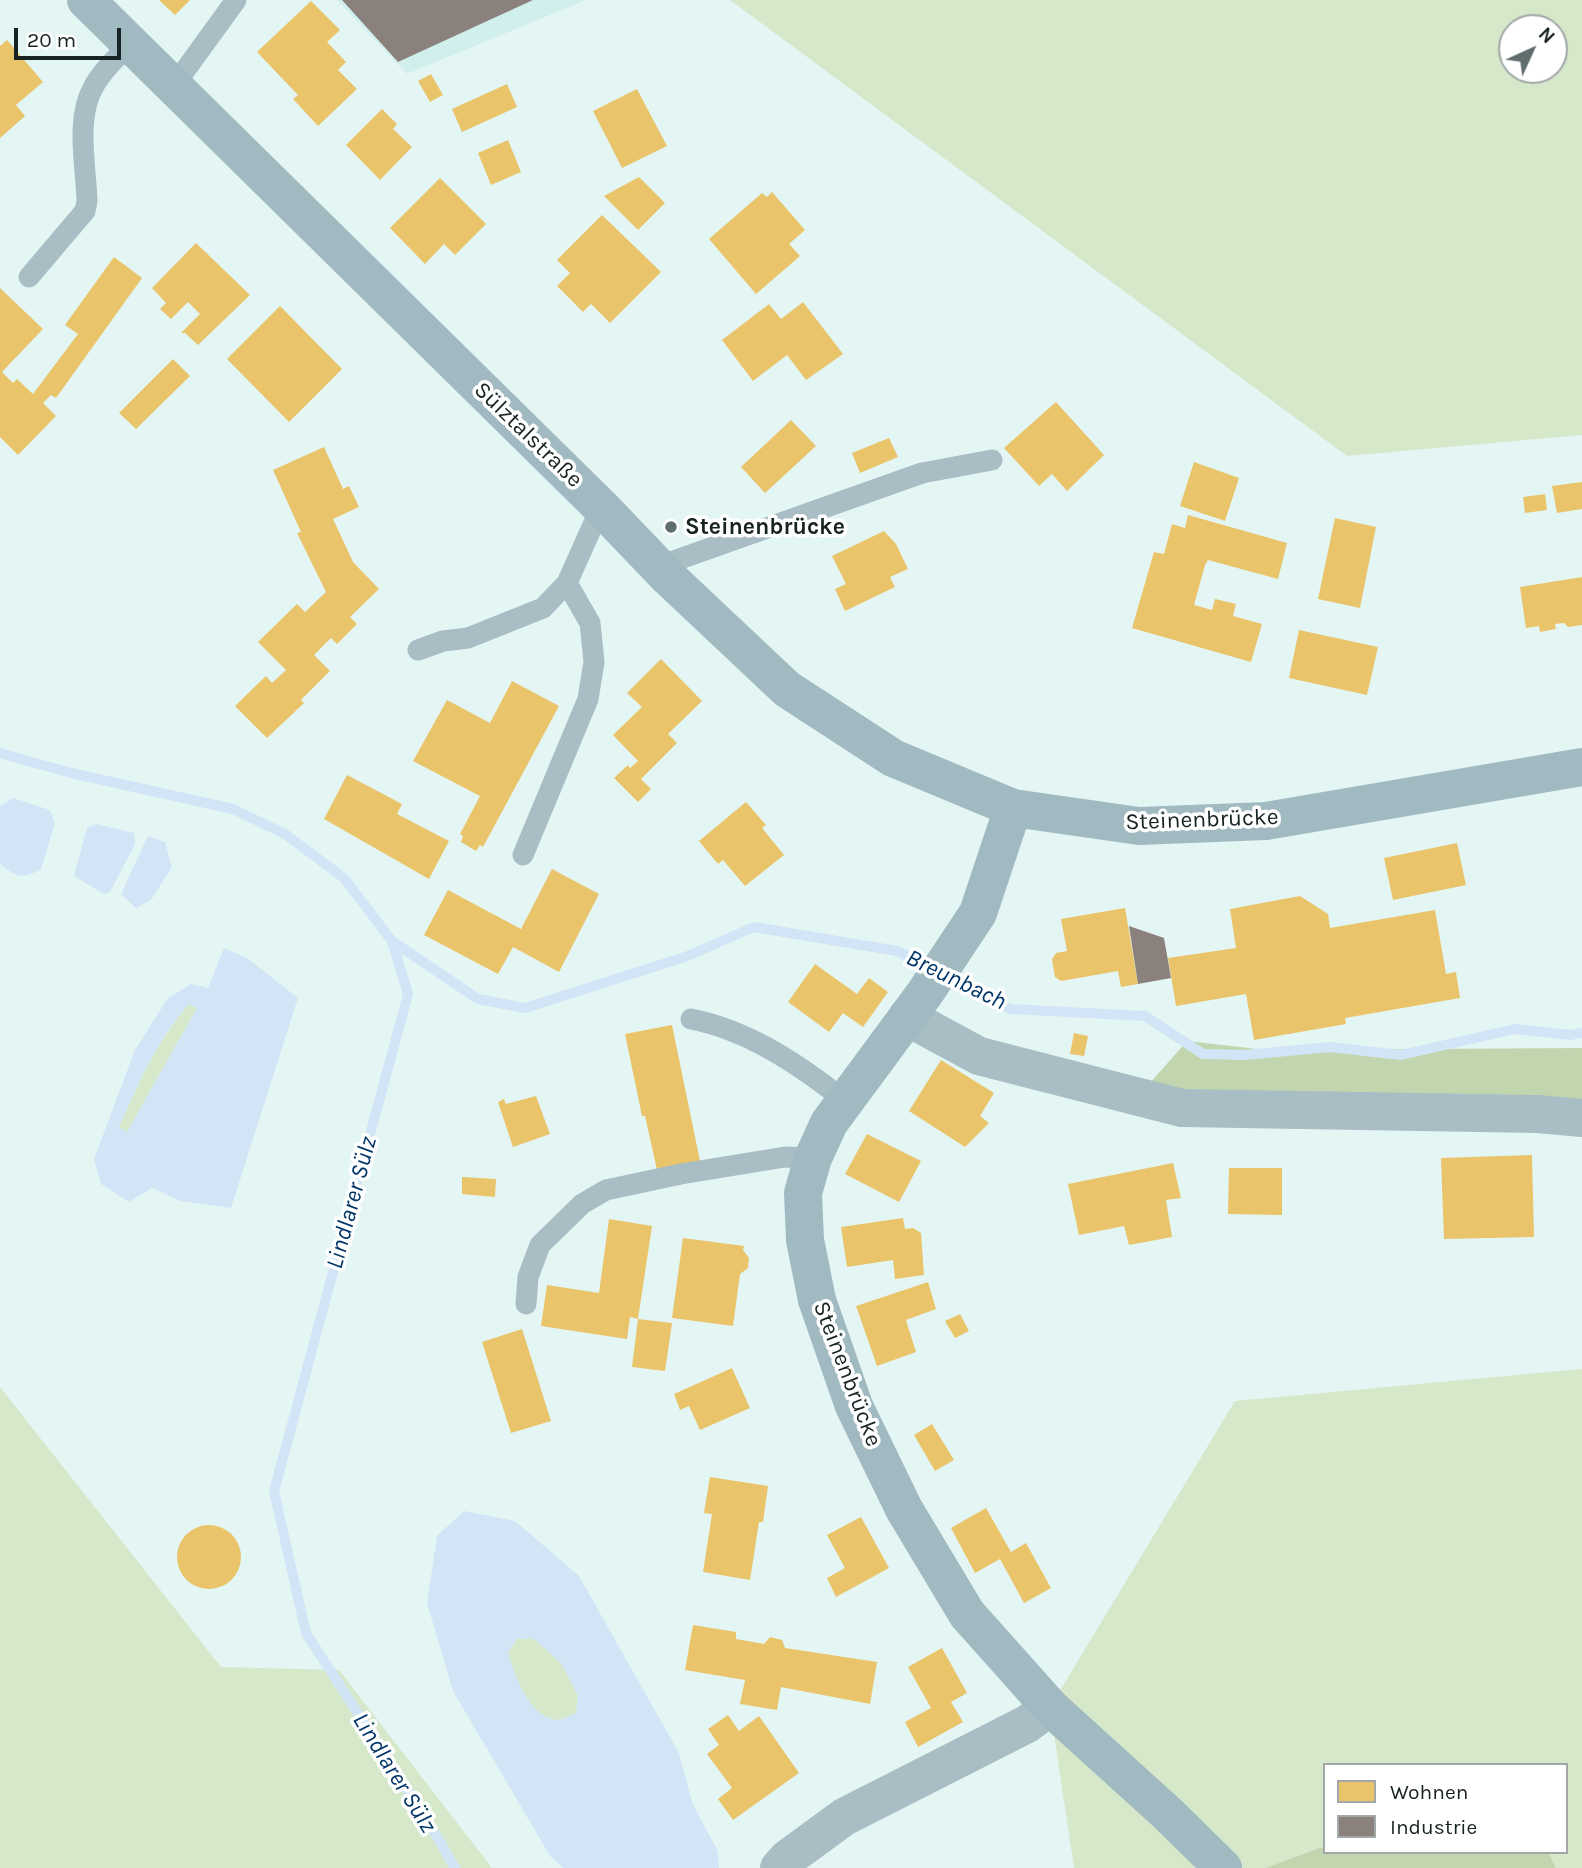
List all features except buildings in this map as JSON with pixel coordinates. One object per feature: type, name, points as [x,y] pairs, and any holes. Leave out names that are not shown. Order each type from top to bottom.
[{"type":"main road","name":"Sülztalstraße","points":[[86,0],[601,507],[657,567],[787,689],[892,758],[1013,808]]},
{"type":"main road","name":"Steinenbrücke","points":[[1223,1868],[1050,1707],[967,1614],[904,1509],[855,1406],[817,1300],[805,1240],[803,1193],[813,1158],[829,1124],[916,1005],[978,913],[1013,808],[1139,825],[1266,821],[1582,767]]},
{"type":"street","points":[[916,1005],[979,1056],[1182,1108],[1538,1114],[1582,1118]]},
{"type":"street","points":[[779,1868],[788,1858],[844,1817],[1027,1724],[1050,1707]]},
{"type":"lane","points":[[173,88],[236,0]]},
{"type":"lane","points":[[29,277],[85,211],[87,201],[84,135],[87,102],[98,79],[130,43]]},
{"type":"lane","points":[[657,567],[922,473],[992,460]]},
{"type":"lane","points":[[418,650],[443,641],[468,638],[543,608],[567,583],[601,507]]},
{"type":"lane","points":[[523,855],[587,699],[594,662],[590,623],[567,583]]},
{"type":"lane","points":[[691,1019],[746,1037],[808,1072],[845,1101]]},
{"type":"lane","points":[[526,1304],[528,1277],[540,1245],[582,1203],[606,1190],[681,1174],[785,1157],[813,1158]]},
{"type":"shaded area","points":[[337,0],[586,0],[407,74]]},
{"type":"shaded area","points":[[13,798],[50,810],[55,823],[41,869],[24,876],[15,874],[0,864],[0,806]]},
{"type":"shaded area","points":[[96,824],[134,833],[135,844],[110,892],[104,894],[74,876],[87,828]]},
{"type":"shaded area","points":[[148,836],[165,842],[172,867],[151,900],[136,908],[121,894]]},
{"type":"shaded area","points":[[224,948],[247,958],[298,998],[231,1208],[180,1201],[152,1188],[129,1202],[101,1184],[94,1159],[135,1050],[168,998],[191,984],[208,988]],"holes":[[[189,1004],[197,1008],[127,1132],[119,1127],[157,1048]]]},
{"type":"shaded area","points":[[464,1511],[515,1521],[579,1576],[679,1753],[693,1805],[718,1851],[719,1868],[563,1868],[550,1856],[453,1691],[427,1603],[437,1536]],"holes":[[[533,1638],[561,1663],[578,1696],[576,1713],[560,1720],[549,1718],[532,1705],[514,1672],[508,1652],[517,1639]]]},
{"type":"green space","points":[[730,0],[1582,0],[1582,435],[1347,456]]},
{"type":"green space","points":[[189,1004],[197,1008],[127,1132],[119,1127],[141,1078],[157,1048]]},
{"type":"green space","points":[[1187,1041],[1266,1050],[1582,1048],[1582,1109],[1216,1100],[1150,1083]]},
{"type":"green space","points":[[1582,1369],[1582,1868],[1556,1868],[1549,1854],[1568,1854],[1568,1763],[1323,1763],[1323,1847],[1265,1868],[1074,1868],[1050,1707],[1235,1401]]},
{"type":"green space","points":[[0,1387],[221,1667],[339,1670],[492,1868],[0,1868]]},
{"type":"green space","points":[[533,1638],[561,1663],[578,1696],[576,1713],[560,1720],[549,1719],[532,1705],[525,1695],[508,1652],[517,1639]]},
{"type":"green space","points":[[1323,1847],[1323,1854],[1549,1854],[1556,1868],[1265,1868]]},
{"type":"waterway","name":"Lindlarer Sülz","points":[[0,753],[71,773],[233,809],[285,834],[344,878],[392,941],[408,994],[274,1491],[306,1633],[429,1823],[455,1868]]},
{"type":"waterway","name":"Breunbach","points":[[392,941],[478,999],[525,1008],[685,957],[754,927],[897,951],[1010,1009],[1145,1016],[1203,1054],[1245,1055],[1330,1047],[1401,1055],[1515,1029],[1570,1035],[1582,1033]]},
{"type":"place","name":"Steinenbrücke","points":[[671,527]]}]
